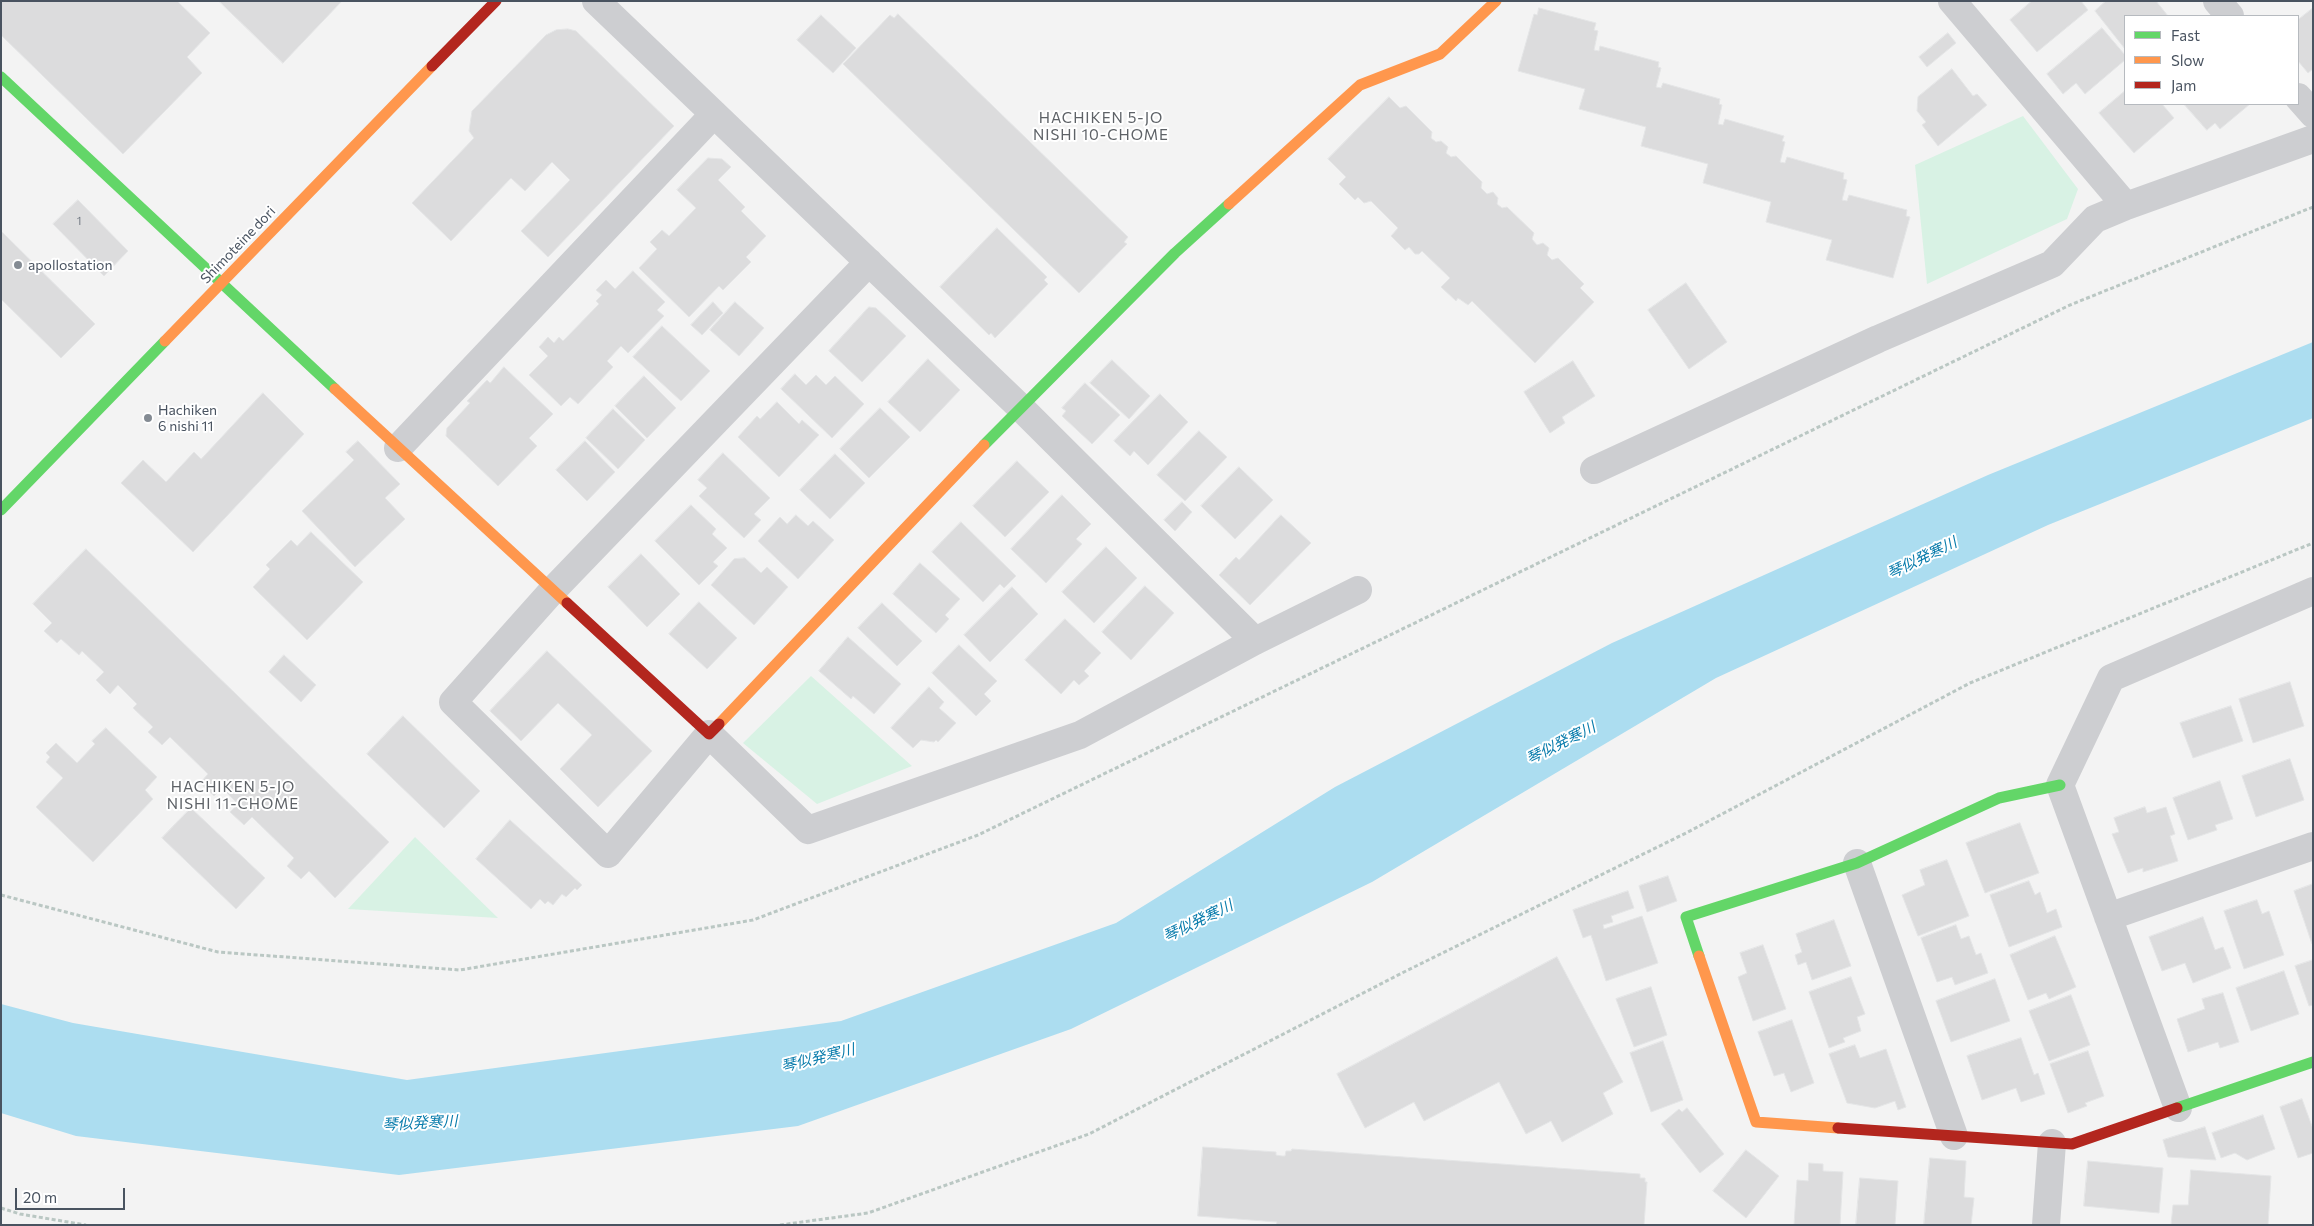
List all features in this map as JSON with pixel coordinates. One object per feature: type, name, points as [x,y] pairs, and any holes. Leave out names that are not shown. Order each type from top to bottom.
[{"type":"street","name":"Shimoteine dori","points":[[1,510],[496,1]]},
{"type":"street","points":[[596,1],[1020,407],[1255,641]]},
{"type":"street","points":[[868,262],[553,590],[453,702],[608,854],[709,734],[1020,407],[1175,253],[1360,85],[1440,54],[1496,1]]},
{"type":"street","points":[[1952,1],[2126,206]]},
{"type":"street","points":[[2218,1],[2229,15]]},
{"type":"street","points":[[1,77],[221,284],[709,734],[808,830],[1080,735],[1255,641],[1358,590]]},
{"type":"street","points":[[2299,98],[2313,114]]},
{"type":"street","points":[[398,448],[714,114]]},
{"type":"street","points":[[1594,470],[1878,339],[2052,264],[2096,219],[2126,206],[2313,139]]},
{"type":"street","points":[[2178,1108],[2060,785],[2111,678],[2313,592]]},
{"type":"street","points":[[2060,785],[1999,798],[1856,863],[1686,917],[1756,1122],[2072,1144],[2313,1062]]},
{"type":"street","points":[[2108,917],[2313,846]]},
{"type":"street","points":[[1856,863],[1954,1136]]},
{"type":"street","points":[[2046,1225],[2052,1143]]},
{"type":"path","points":[[780,1225],[868,1213],[1089,1134],[1404,972],[1688,832],[1970,683],[2313,543]]},
{"type":"path","points":[[1,1208],[20,1214],[86,1225]]},
{"type":"green space","points":[[2023,116],[2078,189],[2067,219],[1927,284],[1915,165]]},
{"type":"green space","points":[[811,676],[912,766],[817,804],[743,743]]},
{"type":"green space","points":[[415,837],[498,918],[348,909]]},
{"type":"water","name":"琴似発寒川","points":[[2313,342],[2313,418],[2048,525],[1716,678],[1372,882],[1071,1029],[798,1126],[399,1175],[76,1136],[1,1113],[1,1004],[73,1023],[407,1080],[841,1021],[1116,923],[1335,787],[1612,643],[1988,475]]},
{"type":"building","points":[[1,1],[177,1],[210,33],[187,57],[202,73],[123,154],[1,35]]},
{"type":"building","points":[[219,1],[342,1],[283,63]]},
{"type":"building","points":[[2032,1],[2081,1],[2088,10],[2037,52],[2010,20]]},
{"type":"building","points":[[2106,1],[2156,1],[2167,15],[2124,15],[2124,48],[2095,11]]},
{"type":"building","points":[[1539,8],[1596,23],[1594,30],[1598,31],[1594,50],[1599,51],[1600,46],[1659,62],[1658,67],[1661,68],[1656,87],[1661,88],[1663,83],[1720,99],[1719,104],[1722,105],[1718,124],[1723,125],[1725,119],[1784,136],[1782,141],[1785,142],[1780,162],[1785,163],[1787,157],[1844,173],[1843,179],[1847,180],[1842,200],[1847,201],[1849,195],[1907,210],[1906,216],[1910,217],[1893,278],[1826,260],[1832,240],[1766,222],[1771,202],[1703,183],[1708,164],[1641,146],[1646,127],[1579,109],[1585,89],[1518,71],[1534,14],[1537,15]]},
{"type":"building","points":[[2313,8],[2313,69],[2308,73],[2299,62],[2299,19]]},
{"type":"building","points":[[898,14],[1128,237],[1124,242],[1127,244],[1079,293],[843,64],[890,15],[894,18]]},
{"type":"building","points":[[821,15],[856,48],[833,73],[797,40]]},
{"type":"building","points":[[2102,28],[2124,54],[2124,61],[2085,94],[2076,83],[2063,94],[2047,74]]},
{"type":"building","points":[[568,29],[576,31],[674,126],[548,257],[521,231],[570,180],[552,162],[525,191],[511,178],[451,241],[412,203],[474,138],[469,131],[472,111],[546,35],[556,30]]},
{"type":"building","points":[[1948,33],[1956,43],[1927,67],[1919,57]]},
{"type":"building","points":[[1952,69],[1973,96],[1977,94],[1987,105],[1938,146],[1922,125],[1926,122],[1917,111],[1918,97]]},
{"type":"building","points":[[2124,92],[2124,105],[2163,105],[2174,118],[2134,153],[2099,113]]},
{"type":"building","points":[[1389,97],[1400,108],[1406,106],[1432,132],[1431,138],[1436,142],[1441,141],[1448,147],[1446,153],[1451,157],[1456,156],[1482,182],[1481,188],[1487,194],[1493,192],[1498,198],[1497,204],[1502,208],[1507,207],[1534,233],[1532,239],[1537,245],[1543,243],[1549,248],[1547,255],[1552,260],[1558,258],[1584,284],[1580,288],[1594,302],[1535,363],[1472,301],[1468,305],[1458,298],[1456,301],[1441,287],[1450,278],[1422,251],[1419,254],[1415,254],[1409,247],[1405,250],[1391,236],[1398,228],[1371,201],[1364,203],[1358,197],[1355,200],[1339,184],[1346,177],[1328,159]]},
{"type":"building","points":[[2185,105],[2249,105],[2220,129],[2215,123],[2207,130]]},
{"type":"building","points":[[708,158],[722,159],[731,167],[718,180],[745,207],[741,211],[766,236],[746,257],[751,262],[723,290],[719,286],[689,317],[639,268],[657,249],[650,242],[662,230],[669,236],[696,208],[677,190]]},
{"type":"building","points":[[78,200],[128,251],[104,276],[53,224]]},
{"type":"building","points":[[997,228],[1047,277],[1044,280],[1048,284],[995,338],[991,333],[989,335],[940,287]]},
{"type":"building","name":"apollostation","points":[[1,231],[95,324],[61,358],[1,299]]},
{"type":"building","points":[[633,271],[665,302],[657,310],[664,316],[628,353],[621,346],[607,361],[613,367],[578,404],[570,397],[561,406],[529,375],[548,356],[539,347],[548,337],[554,343],[559,337],[563,341],[599,304],[596,301],[602,295],[596,290],[606,280],[615,289]]},
{"type":"building","points":[[1686,283],[1727,342],[1689,369],[1648,310]]},
{"type":"building","points":[[713,302],[723,313],[702,335],[691,325]]},
{"type":"building","points":[[735,302],[764,328],[739,356],[710,330]]},
{"type":"building","points":[[869,307],[876,308],[906,336],[862,382],[829,351]]},
{"type":"building","points":[[662,326],[710,371],[681,401],[633,357]]},
{"type":"building","points":[[928,359],[960,390],[920,432],[888,402]]},
{"type":"building","points":[[1112,360],[1150,396],[1129,419],[1090,383]]},
{"type":"building","points":[[1573,361],[1595,396],[1562,417],[1565,423],[1550,433],[1524,392]]},
{"type":"building","points":[[504,367],[553,414],[529,438],[537,446],[498,486],[446,436],[447,428],[470,403],[467,401],[487,380],[490,383]]},
{"type":"building","points":[[795,374],[806,385],[816,375],[826,385],[835,376],[864,404],[832,438],[781,389]]},
{"type":"building","points":[[644,376],[676,408],[647,438],[615,406]]},
{"type":"building","points":[[1085,383],[1120,415],[1092,444],[1062,416],[1066,411],[1062,408]]},
{"type":"building","points":[[263,393],[304,434],[193,552],[121,483],[143,460],[166,482],[194,452],[201,459]]},
{"type":"building","points":[[1160,394],[1188,422],[1148,465],[1134,451],[1130,456],[1114,441]]},
{"type":"building","points":[[777,402],[799,424],[802,420],[819,435],[779,477],[738,437],[757,416],[760,419]]},
{"type":"building","points":[[880,408],[910,437],[869,478],[840,449]]},
{"type":"building","points":[[613,409],[645,440],[618,469],[586,438]]},
{"type":"building","points":[[1199,431],[1227,457],[1185,501],[1157,475]]},
{"type":"building","points":[[358,441],[400,484],[385,498],[405,519],[355,567],[302,511],[354,460],[346,452]]},
{"type":"building","points":[[585,441],[615,472],[587,501],[556,470]]},
{"type":"building","points":[[723,453],[770,498],[754,514],[761,520],[744,538],[699,496],[707,488],[698,480]]},
{"type":"building","points":[[835,454],[865,483],[830,519],[800,490]]},
{"type":"building","points":[[1017,461],[1049,492],[1005,537],[973,506]]},
{"type":"building","points":[[1239,467],[1273,500],[1235,539],[1201,506]]},
{"type":"building","points":[[1062,495],[1091,524],[1076,539],[1082,544],[1046,583],[1011,549]]},
{"type":"building","points":[[1182,502],[1192,512],[1175,531],[1164,520]]},
{"type":"building","points":[[691,505],[716,529],[712,534],[727,548],[713,562],[718,566],[699,585],[655,541]]},
{"type":"building","points":[[796,515],[808,526],[813,521],[834,540],[798,579],[758,541],[780,517],[787,524]]},
{"type":"building","points":[[1281,515],[1311,543],[1250,605],[1219,575],[1236,557],[1239,560]]},
{"type":"building","points":[[961,522],[1016,576],[1004,588],[1000,584],[983,602],[932,552]]},
{"type":"building","points":[[311,532],[363,582],[307,640],[253,587],[270,569],[266,565],[291,540],[297,546]]},
{"type":"building","points":[[1106,547],[1137,578],[1094,623],[1062,592]]},
{"type":"building","points":[[86,549],[389,842],[335,898],[309,871],[301,879],[287,866],[294,858],[252,817],[244,825],[230,812],[238,804],[222,788],[214,796],[200,783],[208,774],[170,737],[162,745],[148,732],[153,727],[133,708],[137,704],[118,685],[110,694],[96,680],[104,672],[82,651],[79,655],[61,639],[57,643],[44,631],[52,623],[33,604]]},
{"type":"building","points":[[641,554],[680,594],[647,627],[608,587]]},
{"type":"building","points":[[745,558],[761,573],[767,567],[788,587],[754,625],[711,585],[734,559]]},
{"type":"building","points":[[920,563],[960,599],[945,615],[949,619],[936,633],[893,594]]},
{"type":"building","points":[[1145,586],[1174,613],[1131,660],[1102,632]]},
{"type":"building","points":[[1012,587],[1038,614],[990,662],[964,635]]},
{"type":"building","points":[[699,602],[737,638],[707,669],[669,634]]},
{"type":"building","points":[[882,603],[922,641],[897,666],[858,628]]},
{"type":"building","points":[[1065,619],[1101,653],[1084,671],[1089,676],[1079,685],[1074,680],[1061,694],[1025,660]]},
{"type":"building","points":[[848,637],[901,684],[874,714],[853,696],[851,699],[819,671]]},
{"type":"building","points":[[959,645],[997,681],[984,694],[991,701],[976,716],[932,673]]},
{"type":"building","points":[[547,651],[652,751],[598,807],[560,769],[592,735],[558,703],[521,741],[490,711]]},
{"type":"building","points":[[284,655],[316,685],[301,702],[269,672]]},
{"type":"building","points":[[2290,682],[2304,726],[2253,743],[2239,699]]},
{"type":"building","points":[[929,687],[944,702],[939,708],[956,723],[938,742],[936,740],[934,742],[921,740],[913,748],[891,728]]},
{"type":"building","points":[[2231,706],[2243,741],[2193,758],[2180,723]]},
{"type":"building","points":[[403,716],[480,791],[444,828],[367,754]]},
{"type":"building","points":[[106,728],[157,777],[145,790],[153,799],[93,862],[36,807],[63,778],[46,762],[50,757],[46,753],[56,743],[77,763],[95,744],[92,741]]},
{"type":"building","points":[[2290,759],[2304,800],[2256,817],[2242,776]]},
{"type":"building","points":[[2220,781],[2233,819],[2215,825],[2217,830],[2188,840],[2173,798]]},
{"type":"building","points":[[2145,807],[2147,813],[2166,807],[2175,834],[2170,836],[2178,861],[2143,872],[2143,868],[2128,873],[2112,834],[2119,832],[2114,818]]},
{"type":"building","points":[[191,808],[265,878],[236,909],[162,838]]},
{"type":"building","points":[[510,820],[582,885],[577,890],[575,888],[566,897],[562,894],[553,905],[548,901],[545,904],[540,899],[531,909],[476,859]]},
{"type":"building","points":[[2020,823],[2039,873],[1985,893],[1966,843]]},
{"type":"building","points":[[1947,860],[1969,916],[1918,936],[1902,895],[1925,885],[1920,870]]},
{"type":"building","points":[[1668,876],[1677,901],[1647,912],[1639,886]]},
{"type":"building","points":[[2029,881],[2035,895],[2040,892],[2047,913],[2056,909],[2062,927],[2009,947],[1990,895]]},
{"type":"building","points":[[2313,884],[2313,943],[2312,944],[2294,891]]},
{"type":"building","points":[[1628,891],[1634,908],[1611,916],[1613,922],[1603,925],[1604,929],[1642,916],[1658,963],[1606,981],[1591,935],[1583,938],[1573,910]]},
{"type":"building","points":[[2257,900],[2262,914],[2269,911],[2284,955],[2244,969],[2224,911]]},
{"type":"building","points":[[2203,917],[2215,950],[2223,947],[2231,968],[2193,983],[2185,963],[2162,971],[2149,937]]},
{"type":"building","points":[[1834,920],[1851,966],[1812,980],[1806,962],[1798,965],[1795,955],[1802,952],[1796,934]]},
{"type":"building","points":[[1956,925],[1961,939],[1969,936],[1976,955],[1981,953],[1988,973],[1955,985],[1952,977],[1937,982],[1921,938]]},
{"type":"building","points":[[2055,936],[2076,987],[2049,999],[2046,993],[2028,1000],[2010,955]]},
{"type":"building","points":[[1763,945],[1786,1009],[1753,1021],[1738,977],[1747,973],[1740,953]]},
{"type":"building","points":[[1557,957],[1623,1082],[1603,1093],[1613,1114],[1562,1142],[1551,1121],[1526,1134],[1499,1082],[1424,1121],[1414,1102],[1365,1128],[1337,1074]]},
{"type":"building","points":[[2313,960],[2313,1005],[2309,1006],[2295,966]]},
{"type":"building","points":[[2284,971],[2299,1014],[2251,1031],[2236,988]]},
{"type":"building","points":[[1851,977],[1865,1014],[1857,1017],[1861,1031],[1843,1038],[1845,1042],[1829,1048],[1809,992]]},
{"type":"building","points":[[1995,979],[2010,1021],[1951,1042],[1936,1001]]},
{"type":"building","points":[[1651,987],[1667,1035],[1634,1047],[1616,999]]},
{"type":"building","points":[[2223,993],[2239,1042],[2220,1048],[2218,1042],[2188,1052],[2177,1019],[2205,1009],[2202,999]]},
{"type":"building","points":[[2071,995],[2090,1045],[2049,1061],[2029,1011]]},
{"type":"building","points":[[1792,1020],[1814,1083],[1791,1092],[1784,1073],[1774,1076],[1758,1032]]},
{"type":"building","points":[[2021,1038],[2034,1075],[2038,1073],[2045,1094],[2021,1102],[2016,1088],[1982,1100],[1967,1056]]},
{"type":"building","points":[[1663,1041],[1683,1100],[1651,1112],[1630,1053]]},
{"type":"building","points":[[1855,1045],[1860,1058],[1886,1049],[1906,1107],[1898,1110],[1895,1101],[1875,1108],[1847,1103],[1829,1054]]},
{"type":"building","points":[[2088,1051],[2104,1096],[2085,1103],[2087,1106],[2068,1113],[2050,1064]]},
{"type":"building","points":[[2302,1099],[2313,1129],[2313,1153],[2298,1158],[2280,1107]]},
{"type":"building","points":[[1687,1108],[1724,1154],[1700,1173],[1661,1124],[1679,1109],[1682,1112]]},
{"type":"building","points":[[2263,1115],[2275,1149],[2247,1160],[2235,1153],[2221,1158],[2212,1133]]},
{"type":"building","points":[[2205,1127],[2216,1160],[2168,1157],[2163,1140]]},
{"type":"building","points":[[1203,1147],[1276,1152],[1276,1155],[1282,1156],[1285,1156],[1286,1151],[1291,1151],[1292,1149],[1640,1174],[1640,1178],[1645,1178],[1645,1182],[1647,1182],[1644,1225],[1276,1225],[1277,1222],[1198,1216]]},
{"type":"building","points":[[1746,1150],[1779,1176],[1746,1218],[1713,1191]]},
{"type":"building","points":[[1930,1158],[1966,1161],[1964,1197],[1974,1198],[1971,1225],[1924,1225]]},
{"type":"building","points":[[2088,1161],[2163,1168],[2159,1213],[2084,1206]]},
{"type":"building","points":[[1809,1163],[1823,1164],[1823,1171],[1843,1172],[1840,1225],[1794,1225],[1797,1180],[1808,1181]]},
{"type":"building","points":[[2191,1170],[2271,1176],[2268,1225],[2171,1225],[2173,1205],[2188,1205]]},
{"type":"building","points":[[1860,1178],[1898,1181],[1895,1225],[1856,1225]]},
{"type":"traffic: fast","points":[[1,77],[335,389]]},
{"type":"traffic: fast","points":[[984,445],[1175,253],[1229,204]]},
{"type":"traffic: fast","points":[[1,510],[165,341]]},
{"type":"traffic: fast","points":[[1699,956],[1686,917],[1857,863],[1999,798],[2060,785]]},
{"type":"traffic: fast","points":[[2177,1108],[2313,1062]]},
{"type":"traffic: slow","points":[[1229,204],[1360,85],[1440,54],[1496,1]]},
{"type":"traffic: slow","points":[[165,341],[432,66]]},
{"type":"traffic: slow","points":[[335,389],[567,603]]},
{"type":"traffic: slow","points":[[719,724],[984,445]]},
{"type":"traffic: slow","points":[[1699,956],[1756,1122],[1838,1128]]},
{"type":"traffic: jam","points":[[432,66],[496,1]]},
{"type":"traffic: jam","points":[[567,603],[709,734],[719,724]]},
{"type":"traffic: jam","points":[[1838,1128],[2072,1144],[2177,1108]]},
{"type":"place","name":"apollostation","points":[[18,265]]},
{"type":"place","name":"Hachiken 6 nishi 11","points":[[148,418]]},
{"type":"district","name":"HACHIKEN 5-JO NISHI 10-CHOME","points":[[1101,126]]},
{"type":"district","name":"HACHIKEN 5-JO NISHI 11-CHOME","points":[[233,796]]}]
